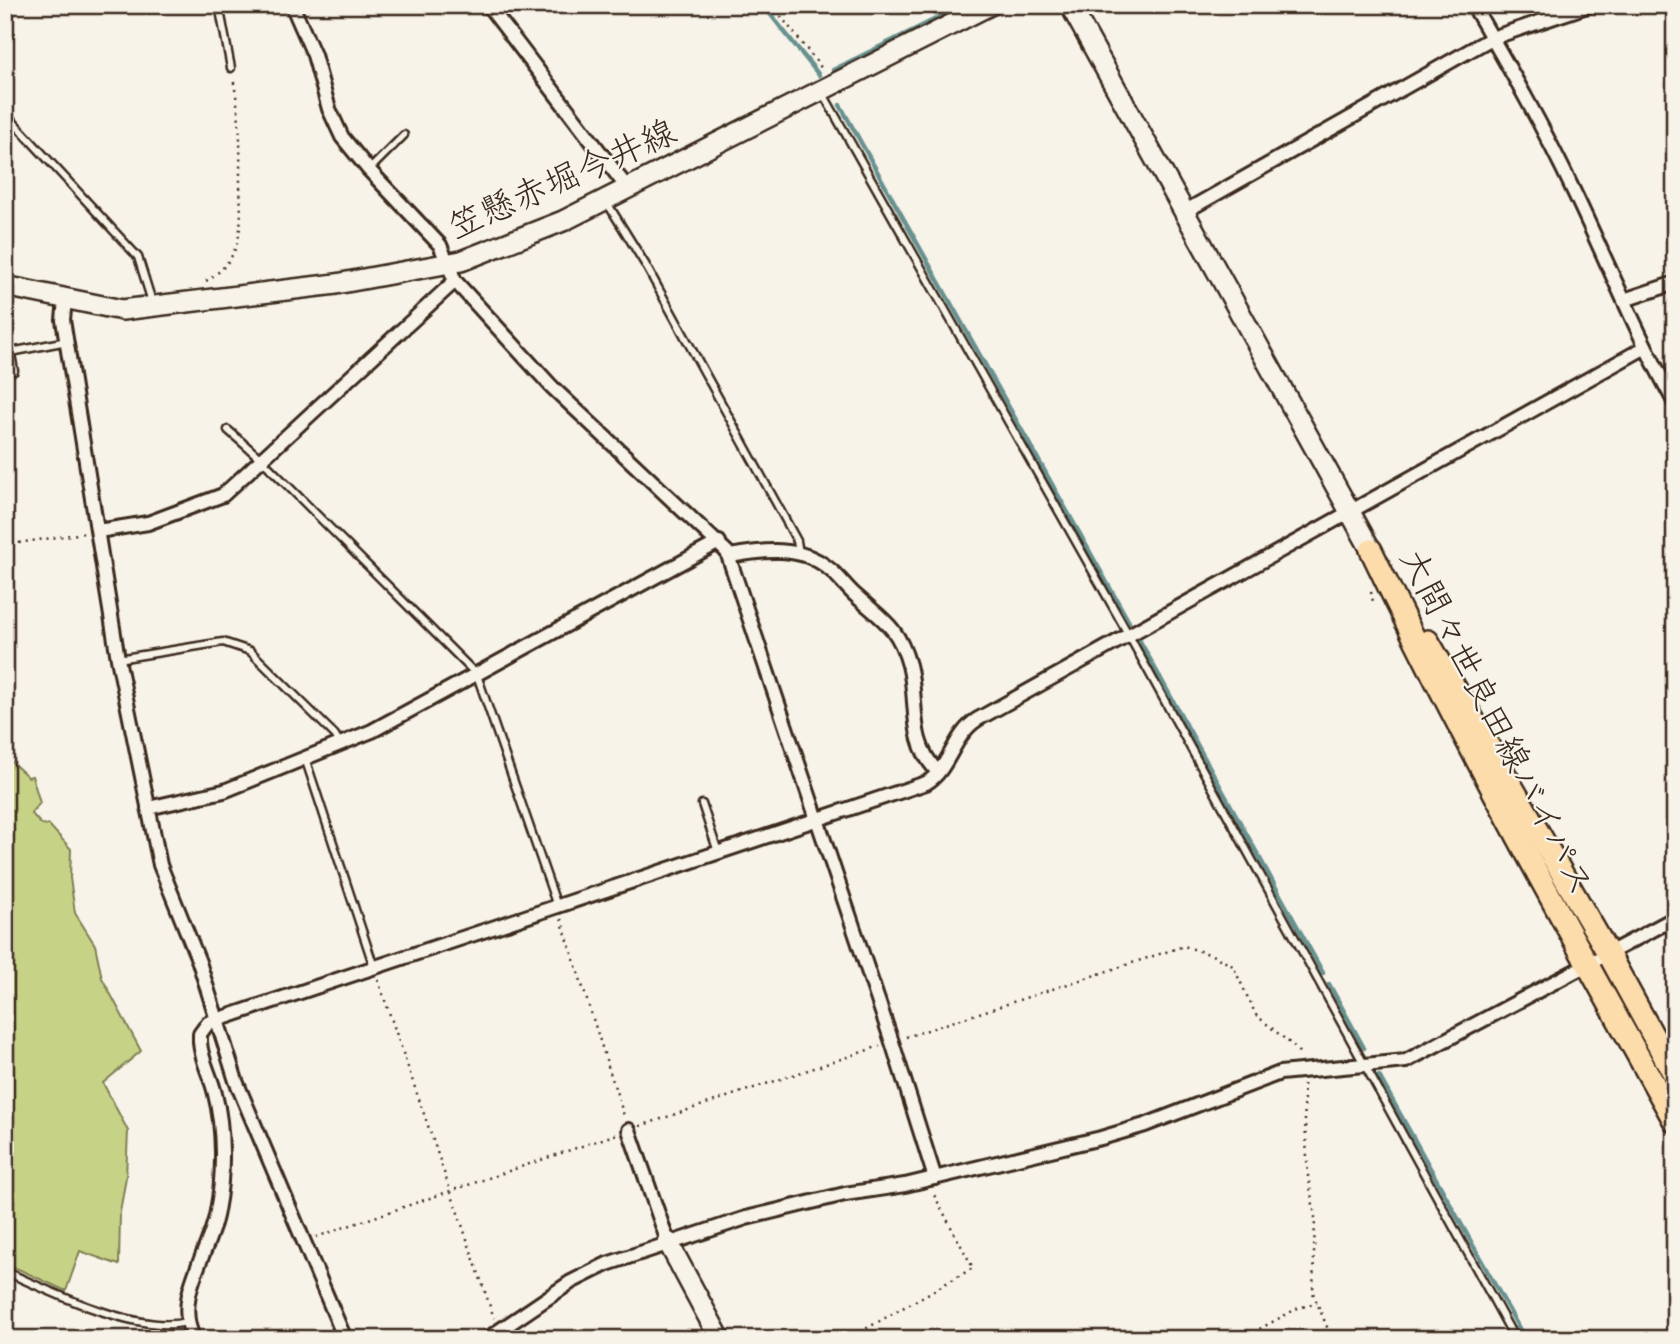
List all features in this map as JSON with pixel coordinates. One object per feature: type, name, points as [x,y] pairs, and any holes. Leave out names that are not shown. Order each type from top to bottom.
[{"type":"main road","name":"笠懸赤堀今井線","points":[[5,286],[105,308],[153,307],[336,284],[451,273],[606,200],[990,5]]},
{"type":"main road","points":[[1070,5],[1371,550]]},
{"type":"main road","name":"大間々世良田線バイパス","points":[[1371,550],[1465,701],[1675,1076]]},
{"type":"main road","name":"大間々世良田線バイパス","points":[[1371,550],[1445,705],[1675,1122]]},
{"type":"main road","points":[[668,1242],[720,1339]]},
{"type":"street","points":[[292,5],[314,55],[336,125],[369,170],[439,245],[451,273],[552,387],[719,542],[730,556],[892,1042],[932,1179]]},
{"type":"street","points":[[488,5],[628,188]]},
{"type":"street","points":[[1473,5],[1574,191],[1644,348],[1675,403]]},
{"type":"street","points":[[1184,212],[1492,38],[1590,5]]},
{"type":"street","points":[[98,531],[141,525],[217,499],[451,273]]},
{"type":"street","points":[[1624,300],[1675,283]]},
{"type":"street","points":[[65,300],[62,320],[118,659],[160,865],[199,962],[241,1093],[345,1339]]},
{"type":"street","points":[[194,1339],[186,1322],[187,1300],[214,1229],[219,1200],[217,1101],[200,1042],[203,1027],[216,1020],[926,783],[937,772],[963,731],[973,722],[1644,348]]},
{"type":"street","points":[[148,808],[224,791],[372,732],[719,542]]},
{"type":"street","points":[[730,556],[764,551],[799,554],[828,567],[892,625],[909,666],[915,733],[929,764],[937,772]]},
{"type":"street","points":[[487,1339],[571,1282],[607,1264],[668,1242],[821,1199],[932,1179],[1121,1132],[1262,1079],[1303,1069],[1406,1061],[1675,918]]},
{"type":"street","points":[[629,1130],[668,1242]]},
{"type":"lane","points":[[219,5],[231,68]]},
{"type":"lane","points":[[826,88],[1515,1339]]},
{"type":"lane","points":[[5,113],[138,257],[153,307]]},
{"type":"lane","points":[[369,170],[404,135]]},
{"type":"lane","points":[[606,200],[680,327],[797,541],[799,554]]},
{"type":"lane","points":[[7,331],[14,371]]},
{"type":"lane","points":[[11,352],[67,341]]},
{"type":"lane","points":[[228,430],[261,459],[477,675],[557,906]]},
{"type":"lane","points":[[118,659],[223,642],[238,645],[250,651],[340,743]]},
{"type":"lane","points":[[305,758],[374,967]]},
{"type":"lane","points":[[702,804],[718,852]]},
{"type":"lane","points":[[5,1271],[66,1299],[114,1315],[172,1325],[186,1322]]},
{"type":"path","points":[[772,5],[826,88]]},
{"type":"path","points":[[201,284],[217,274],[231,258],[243,218],[242,126],[231,68]]},
{"type":"path","points":[[5,545],[98,531]]},
{"type":"path","points":[[557,906],[629,1130]]},
{"type":"path","points":[[304,1242],[629,1130],[1184,946],[1212,955],[1233,966],[1256,1015],[1297,1049],[1303,1069],[1308,1176],[1315,1216],[1313,1293],[1332,1339]]},
{"type":"path","points":[[374,967],[448,1192],[499,1332]]},
{"type":"path","points":[[848,1339],[973,1268],[932,1179]]},
{"type":"path","points":[[1241,1339],[1298,1308],[1317,1303]]},
{"type":"green space","points":[[5,756],[28,777],[32,776],[40,803],[31,813],[41,824],[49,825],[71,849],[70,878],[75,913],[95,945],[102,978],[141,1051],[103,1083],[128,1131],[126,1177],[120,1212],[119,1265],[80,1251],[66,1291],[5,1263]]},
{"type":"waterway","points":[[763,5],[819,75]]},
{"type":"waterway","points":[[833,70],[964,5]]},
{"type":"waterway","points":[[840,105],[1129,622]]},
{"type":"waterway","points":[[1140,641],[1323,973]]},
{"type":"waterway","points":[[1329,984],[1364,1048]]},
{"type":"waterway","points":[[1379,1076],[1525,1339]]}]
